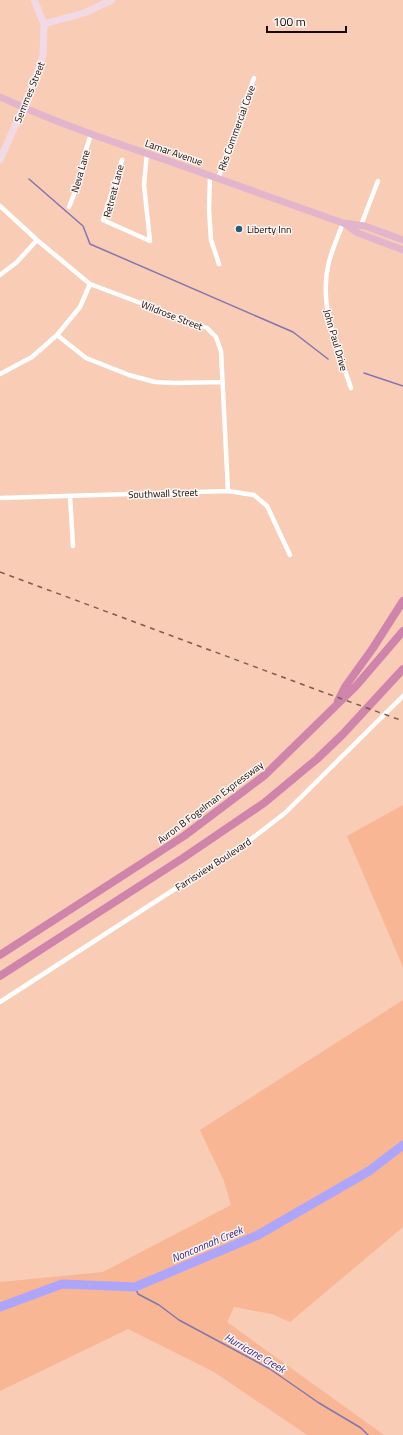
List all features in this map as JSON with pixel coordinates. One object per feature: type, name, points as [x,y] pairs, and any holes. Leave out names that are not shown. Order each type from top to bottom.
[{"type":"highway","points":[[335,706],[345,687],[373,648],[403,601]]},
{"type":"highway","name":"Avron B Fogelman Expressway","points":[[0,955],[184,836],[265,775],[356,686],[403,631]]},
{"type":"highway","points":[[0,976],[184,858],[264,803],[317,759],[343,734],[403,669]]},
{"type":"highway","points":[[392,681],[403,672]]},
{"type":"main road","name":"Semmes Street","points":[[0,160],[37,75],[43,55],[44,24],[34,0]]},
{"type":"main road","points":[[44,24],[84,13],[112,0]]},
{"type":"main road","name":"Lamar Avenue","points":[[0,97],[91,134],[343,223],[361,225],[403,240]]},
{"type":"main road","name":"Lamar Avenue","points":[[343,223],[358,233],[403,250]]},
{"type":"street","name":"Rks Commercial Cove","points":[[218,179],[254,78]]},
{"type":"street","name":"Neva Lane","points":[[69,207],[80,179],[85,153],[91,134]]},
{"type":"street","name":"Retreat Lane","points":[[122,160],[103,220],[150,241],[144,185],[147,153]]},
{"type":"street","points":[[210,176],[209,209],[211,240],[219,264]]},
{"type":"street","points":[[361,225],[378,181]]},
{"type":"street","name":"Wildrose Street","points":[[0,206],[37,240],[90,284],[207,328],[216,337],[221,351],[228,491]]},
{"type":"street","name":"John Paul Drive","points":[[343,223],[328,264],[325,299],[328,316],[351,388]]},
{"type":"street","points":[[0,275],[17,262],[37,240]]},
{"type":"street","points":[[0,374],[32,356],[57,335],[80,307],[90,284]]},
{"type":"street","points":[[57,335],[86,358],[129,376],[155,382],[223,382]]},
{"type":"street","name":"Southwall Street","points":[[0,498],[228,491],[254,495],[267,506],[290,555]]},
{"type":"street","points":[[70,496],[73,546]]},
{"type":"street","name":"Farrisview Boulevard","points":[[0,1002],[246,843],[285,813],[403,696]]},
{"type":"shaded area","points":[[403,805],[403,967],[347,836]]},
{"type":"shaded area","points":[[403,1000],[403,1227],[290,1322],[272,1314],[234,1307],[227,1322],[384,1435],[307,1435],[214,1372],[128,1329],[0,1391],[0,1282],[103,1272],[231,1205],[224,1181],[200,1130]]},
{"type":"waterway","points":[[29,179],[83,226],[90,244],[293,332],[328,359]]},
{"type":"waterway","points":[[364,373],[403,386]]},
{"type":"waterway","name":"Nonconnah Creek","points":[[0,1307],[62,1284],[135,1287],[258,1235],[369,1171],[403,1145]]},
{"type":"waterway","name":"Hurricane Creek","points":[[135,1287],[138,1294],[159,1305],[179,1320],[270,1369],[319,1403],[361,1428],[368,1435]]},
{"type":"railway","points":[[0,572],[403,721]]},
{"type":"place","name":"Liberty Inn","points":[[239,229]]}]
